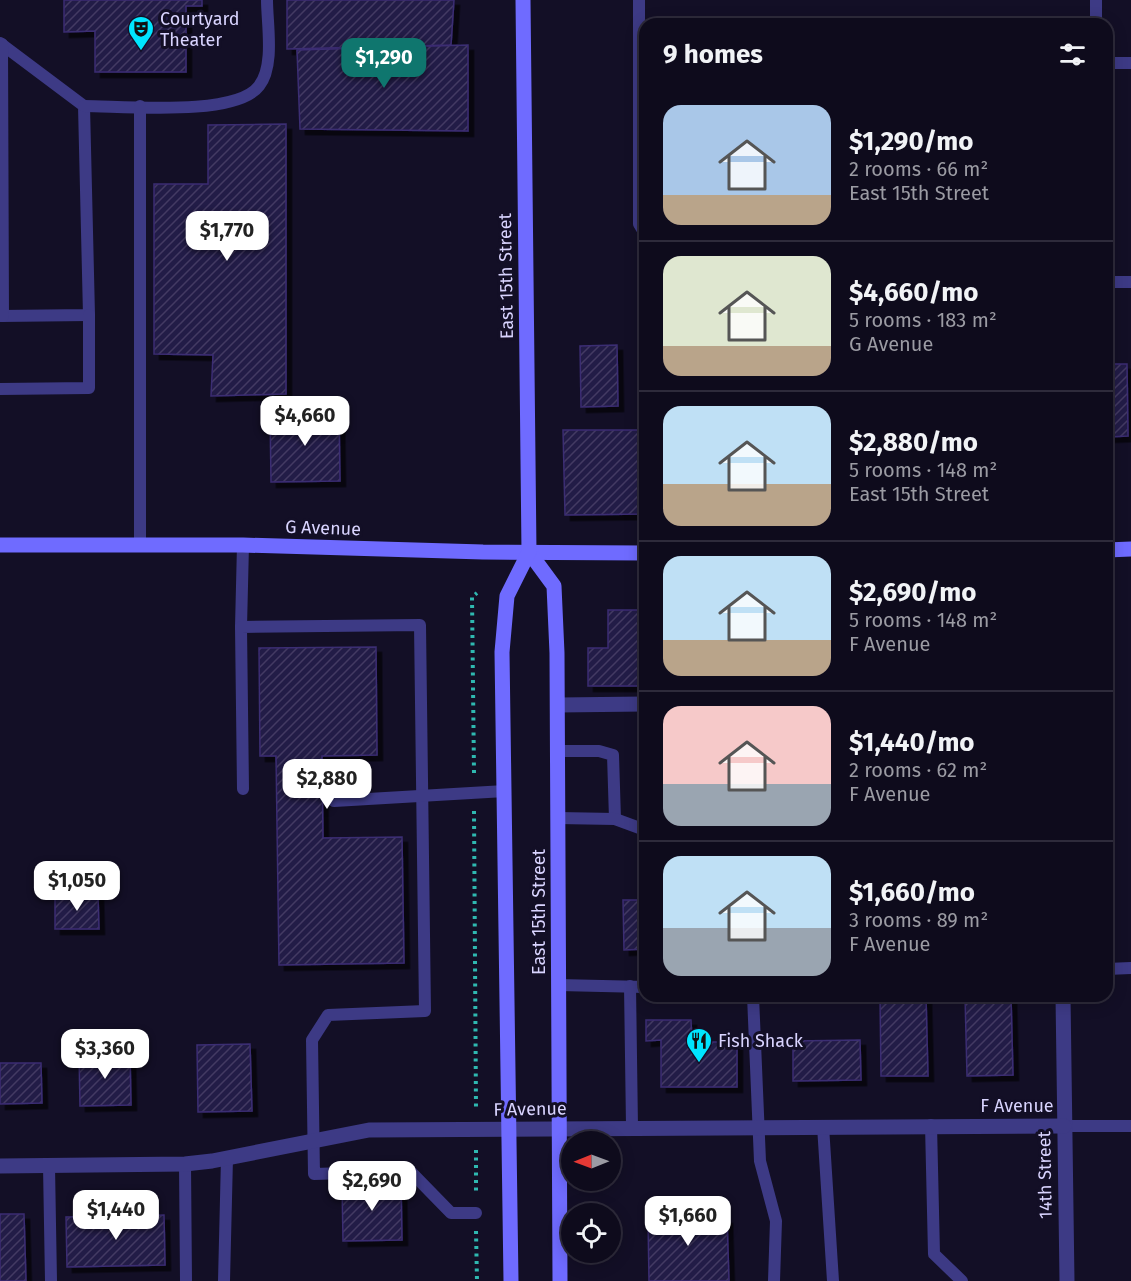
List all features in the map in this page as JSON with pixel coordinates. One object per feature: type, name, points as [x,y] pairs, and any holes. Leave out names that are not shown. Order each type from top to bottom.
[{"type":"main road","name":"East 15th Street","points":[[511,1281],[502,652],[507,596],[529,552],[523,0]]},
{"type":"main road","name":"G Avenue","points":[[0,544],[243,545],[639,553]]},
{"type":"main road","points":[[1113,549],[1131,549]]},
{"type":"main road","name":"East 15th Street","points":[[529,552],[554,586],[558,705],[560,1281]]},
{"type":"street","points":[[558,705],[639,704]]},
{"type":"street","name":"14th Street","points":[[1063,1002],[1067,1281]]},
{"type":"street","name":"F Avenue","points":[[0,1166],[185,1164],[228,1158],[369,1130],[1064,1126]]},
{"type":"lane","points":[[1,44],[84,106],[203,107],[243,100],[260,86],[268,64],[267,0]]},
{"type":"lane","points":[[639,0],[640,18]]},
{"type":"lane","points":[[1096,0],[1096,18]]},
{"type":"lane","points":[[1,44],[1,316],[89,315]]},
{"type":"lane","points":[[1113,63],[1131,63]]},
{"type":"lane","points":[[0,389],[89,388],[84,106]]},
{"type":"lane","points":[[140,106],[140,546]]},
{"type":"lane","points":[[1113,282],[1131,282]]},
{"type":"lane","points":[[243,545],[241,627],[243,789]]},
{"type":"lane","points":[[241,627],[420,625],[425,1011],[328,1015],[312,1040],[314,1174],[410,1171],[451,1213],[476,1213]]},
{"type":"lane","points":[[558,751],[599,751],[613,755],[615,819]]},
{"type":"lane","points":[[334,801],[422,798],[505,791]]},
{"type":"lane","points":[[558,818],[615,819],[639,828]]},
{"type":"lane","points":[[1113,969],[1131,968]]},
{"type":"lane","points":[[559,985],[639,987]]},
{"type":"lane","points":[[630,986],[632,1127]]},
{"type":"lane","points":[[753,1002],[760,1161],[776,1221],[774,1281]]},
{"type":"lane","points":[[931,1125],[934,1254],[962,1281]]},
{"type":"lane","points":[[824,1126],[833,1281]]},
{"type":"lane","points":[[1064,1126],[1131,1126]]},
{"type":"lane","points":[[224,1281],[228,1158]]},
{"type":"lane","points":[[185,1164],[186,1281]]},
{"type":"lane","points":[[49,1166],[51,1281]]},
{"type":"path","points":[[477,593],[472,597],[477,1281]]},
{"type":"building","name":"Courtyard Theater","points":[[64,0],[202,0],[202,6],[186,6],[186,72],[95,72],[95,31],[64,32]]},
{"type":"building","points":[[287,0],[454,0],[451,45],[287,49]]},
{"type":"building","points":[[468,45],[468,131],[300,129],[297,50]]},
{"type":"building","points":[[286,124],[286,394],[211,396],[213,355],[154,354],[154,184],[208,184],[208,125]]},
{"type":"building","points":[[617,345],[618,406],[581,407],[580,346]]},
{"type":"building","points":[[1113,364],[1127,364],[1128,436],[1113,437]]},
{"type":"building","points":[[270,412],[339,412],[340,481],[271,482]]},
{"type":"building","points":[[563,430],[639,430],[639,514],[565,515]]},
{"type":"building","points":[[608,610],[639,610],[639,686],[588,686],[588,648],[608,648]]},
{"type":"building","points":[[376,647],[377,755],[322,756],[323,838],[402,837],[404,963],[279,965],[276,756],[260,756],[259,648]]},
{"type":"building","points":[[98,895],[99,929],[55,929],[55,896]]},
{"type":"building","points":[[623,900],[639,900],[639,949],[624,950]]},
{"type":"building","points":[[880,1002],[926,1002],[928,1076],[881,1076]]},
{"type":"building","points":[[965,1002],[1011,1002],[1013,1075],[967,1076]]},
{"type":"building","name":"Fish Shack","points":[[646,1020],[691,1020],[692,1042],[737,1042],[737,1087],[661,1087],[661,1040],[646,1041]]},
{"type":"building","points":[[860,1040],[861,1080],[793,1081],[793,1041]]},
{"type":"building","points":[[250,1044],[252,1111],[198,1112],[197,1045]]},
{"type":"building","points":[[130,1054],[131,1105],[80,1106],[79,1055]]},
{"type":"building","points":[[0,1063],[41,1063],[42,1103],[0,1104]]},
{"type":"building","points":[[401,1183],[402,1240],[343,1241],[342,1184]]},
{"type":"building","points":[[664,1202],[690,1202],[691,1218],[727,1218],[729,1281],[649,1281],[648,1220],[665,1219]]},
{"type":"building","points":[[0,1214],[24,1214],[26,1281],[0,1281]]},
{"type":"building","points":[[164,1215],[165,1265],[67,1267],[66,1217]]},
{"type":"place","name":"Courtyard Theater","points":[[141,52]]},
{"type":"place","name":"Fish Shack","points":[[699,1064]]}]
